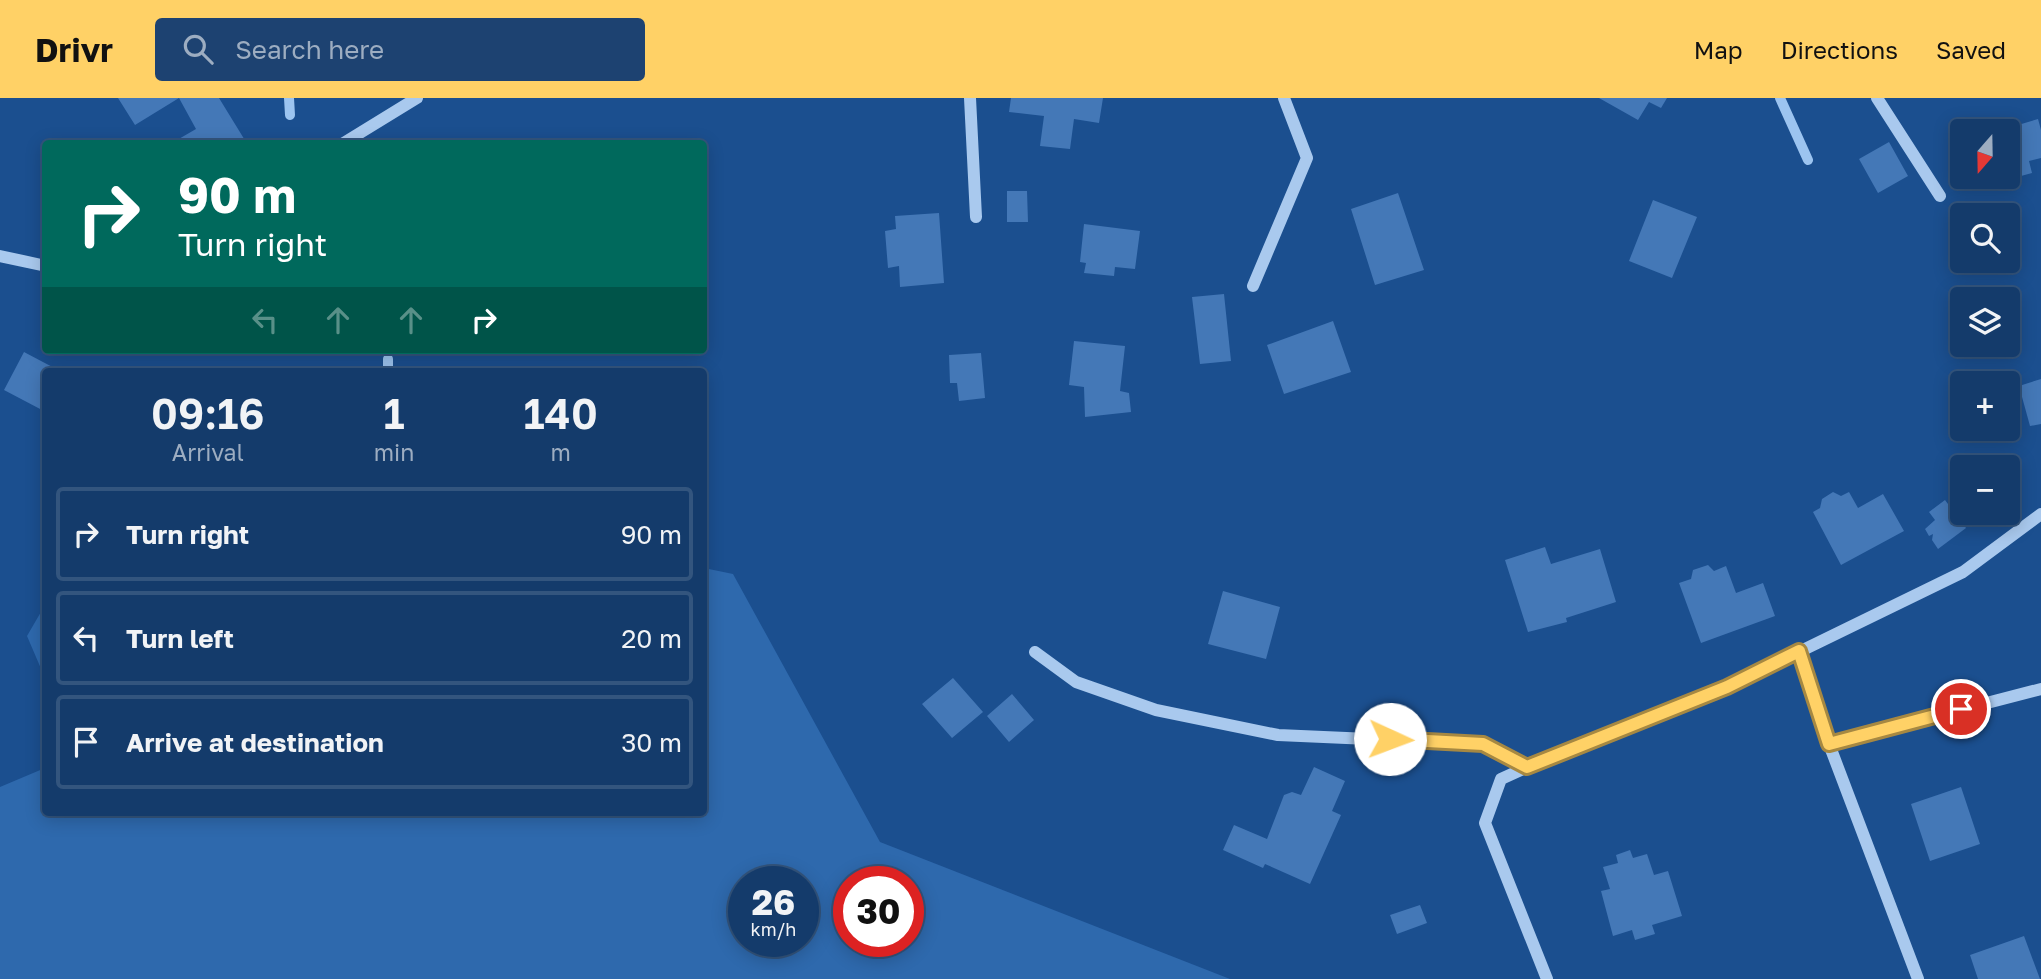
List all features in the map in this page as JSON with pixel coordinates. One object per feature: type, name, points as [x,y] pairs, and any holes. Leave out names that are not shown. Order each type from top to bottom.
[{"type":"street","points":[[349,140],[417,98]]},
{"type":"street","points":[[970,98],[976,217]]},
{"type":"street","points":[[1253,286],[1307,158],[1284,98]]},
{"type":"street","points":[[1877,98],[1940,196]]},
{"type":"street","points":[[0,256],[42,265]]},
{"type":"street","points":[[1547,979],[1485,823],[1501,779],[1727,687],[1964,572],[2041,514]]},
{"type":"street","points":[[1799,651],[1829,744],[1918,979]]},
{"type":"street","points":[[1035,652],[1076,682],[1156,710],[1278,735],[1483,744],[1527,767]]},
{"type":"street","points":[[1829,744],[2041,689]]},
{"type":"shaded area","points":[[707,569],[733,574],[880,842],[1230,979],[0,979],[0,787],[42,769],[42,816],[707,816]]},
{"type":"shaded area","points":[[42,610],[42,671],[27,636]]},
{"type":"building","points":[[118,98],[179,98],[135,125]]},
{"type":"building","points":[[179,98],[219,98],[245,140],[177,140],[196,129]]},
{"type":"building","points":[[1011,98],[1103,98],[1099,123],[1074,119],[1070,149],[1040,146],[1044,116],[1009,112]]},
{"type":"building","points":[[1599,98],[1667,98],[1661,108],[1649,102],[1638,120]]},
{"type":"building","points":[[2038,119],[2041,130],[2041,158],[2029,161],[2032,173],[2020,176],[2020,124]]},
{"type":"building","points":[[1889,142],[1908,176],[1878,193],[1859,159]]},
{"type":"building","points":[[1007,191],[1027,191],[1028,222],[1007,222]]},
{"type":"building","points":[[1398,193],[1424,270],[1375,285],[1351,209]]},
{"type":"building","points":[[1653,200],[1697,217],[1672,278],[1629,261]]},
{"type":"building","points":[[939,213],[944,283],[900,287],[899,266],[888,268],[885,231],[896,229],[895,216]]},
{"type":"building","points":[[1084,224],[1140,231],[1135,269],[1115,267],[1114,276],[1084,273],[1086,263],[1080,262]]},
{"type":"building","points":[[1224,294],[1231,361],[1200,364],[1192,297]]},
{"type":"building","points":[[1333,321],[1351,372],[1284,394],[1267,345]]},
{"type":"building","points":[[1074,341],[1125,346],[1120,391],[1129,393],[1131,412],[1085,417],[1084,387],[1069,385]]},
{"type":"building","points":[[24,352],[54,368],[42,368],[42,410],[4,390]]},
{"type":"building","points":[[981,353],[985,398],[959,401],[957,383],[950,383],[949,355]]},
{"type":"building","points":[[2041,379],[2041,424],[2030,426],[2020,386]]},
{"type":"building","points":[[1833,492],[1841,496],[1849,492],[1858,508],[1883,494],[1904,531],[1841,565],[1813,512],[1820,508],[1822,499]]},
{"type":"building","points":[[1945,500],[1950,507],[1950,525],[1964,525],[1966,528],[1938,549],[1932,540],[1933,534],[1929,536],[1925,529],[1935,520],[1929,512]]},
{"type":"building","points":[[1545,547],[1551,564],[1600,549],[1616,602],[1566,618],[1567,622],[1528,632],[1505,560]]},
{"type":"building","points":[[1708,565],[1714,571],[1726,566],[1736,593],[1763,583],[1775,616],[1701,643],[1679,583],[1691,579],[1693,570]]},
{"type":"building","points":[[1223,591],[1280,607],[1266,659],[1208,644]]},
{"type":"building","points":[[953,678],[983,712],[952,738],[922,704]]},
{"type":"building","points":[[1012,694],[1034,720],[1009,742],[987,716]]},
{"type":"building","points":[[1314,767],[1345,781],[1332,811],[1341,815],[1310,884],[1265,864],[1263,868],[1223,850],[1234,825],[1267,839],[1284,795],[1292,792],[1301,795]]},
{"type":"building","points":[[1961,787],[1980,844],[1930,861],[1911,804]]},
{"type":"building","points":[[1630,850],[1633,858],[1647,854],[1654,875],[1668,871],[1682,916],[1652,925],[1655,934],[1635,940],[1632,930],[1613,936],[1601,891],[1610,889],[1603,867],[1618,863],[1616,855]]},
{"type":"building","points":[[1420,905],[1427,923],[1397,934],[1390,915]]},
{"type":"building","points":[[2024,936],[2040,979],[1978,979],[1970,955]]},
{"type":"waterway","points":[[289,98],[290,115]]},
{"type":"waterway","points":[[1780,98],[1808,160]]},
{"type":"waterway","points":[[388,359],[388,368]]},
{"type":"route","points":[[1390,739],[1483,744],[1527,767],[1727,687],[1799,651],[1829,744],[1961,709]]}]
